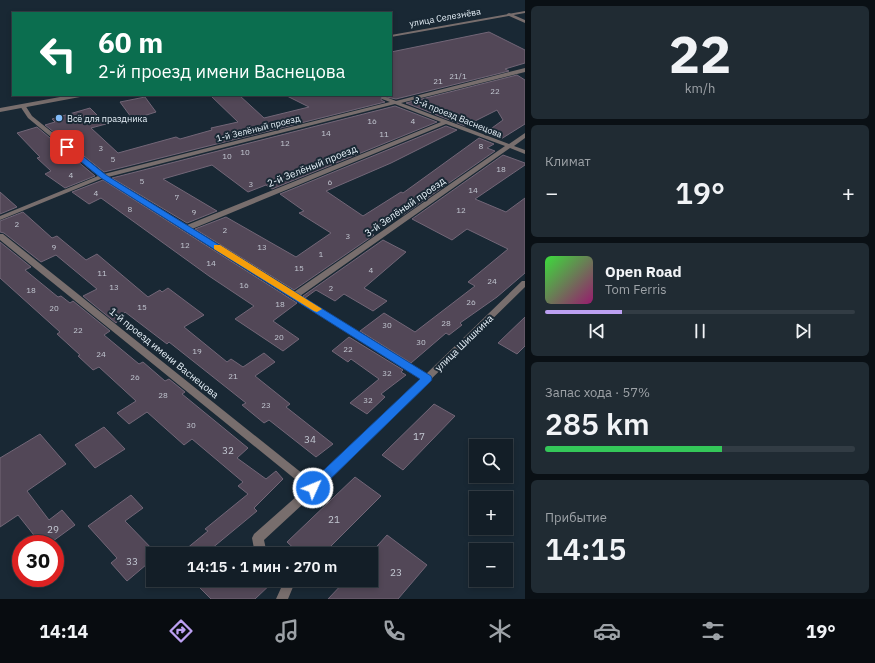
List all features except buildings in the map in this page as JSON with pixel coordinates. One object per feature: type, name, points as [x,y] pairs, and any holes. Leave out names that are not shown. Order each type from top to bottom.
[{"type":"street","name":"улица Селезнёва","points":[[392,36],[525,12]]},
{"type":"street","points":[[509,14],[525,22]]},
{"type":"street","name":"1-й Зелёный проезд","points":[[0,218],[103,176],[525,70]]},
{"type":"street","points":[[0,110],[75,96]]},
{"type":"street","name":"3-й проезд Васнецова","points":[[384,98],[398,102],[508,147],[525,152]]},
{"type":"street","points":[[23,106],[30,117],[103,176],[427,379]]},
{"type":"street","name":"2-й Зелёный проезд","points":[[187,228],[445,122]]},
{"type":"street","name":"3-й Зелёный проезд","points":[[295,295],[525,135]]},
{"type":"street","name":"1-й проезд имени Васнецова","points":[[0,236],[313,488]]},
{"type":"street","name":"улица Шишкина","points":[[260,547],[258,538],[313,488],[525,283]]},
{"type":"street","points":[[282,599],[287,587]]},
{"type":"slow traffic","points":[[217,247],[317,309]]},
{"type":"place","name":"Всё для праздника","points":[[59,118]]},
{"type":"route","points":[[67,147],[103,176],[427,379],[313,488]]}]
